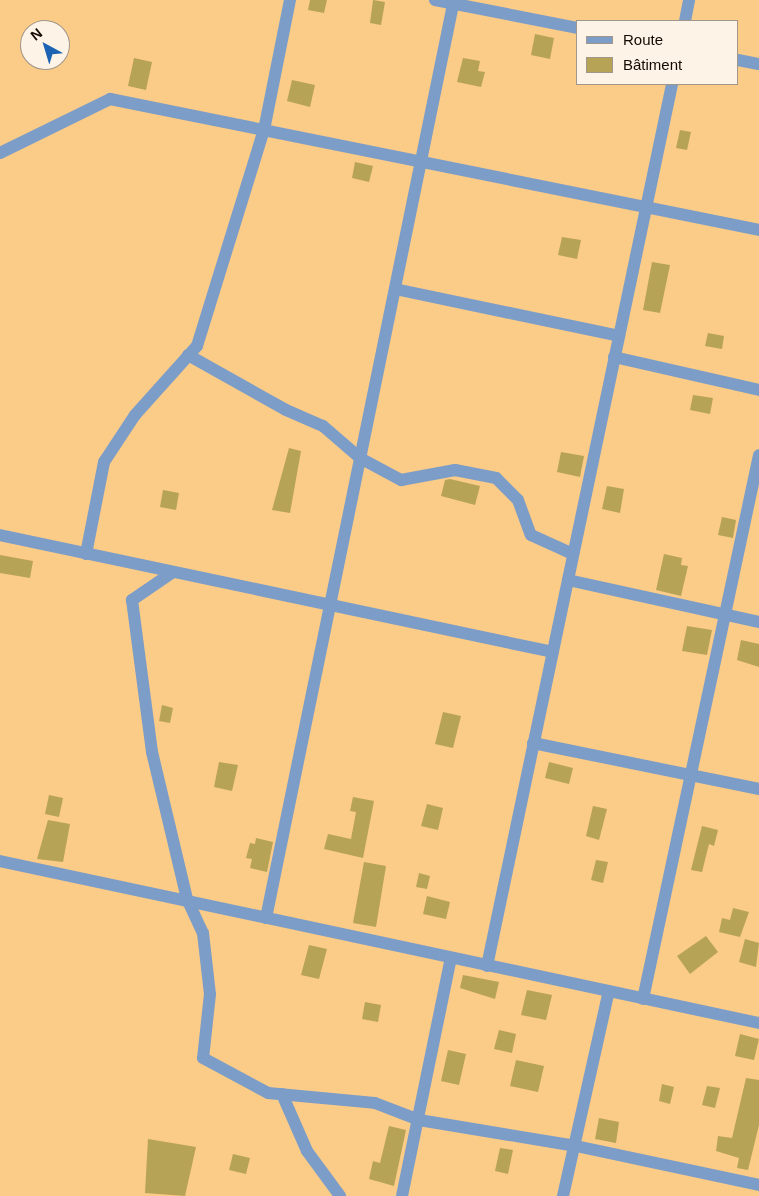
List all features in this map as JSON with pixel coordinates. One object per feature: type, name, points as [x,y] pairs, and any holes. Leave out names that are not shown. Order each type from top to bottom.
[{"type":"street","points":[[86,554],[104,462],[135,416],[197,346],[264,130],[290,0]]},
{"type":"street","points":[[435,0],[576,28]]},
{"type":"street","points":[[685,20],[689,0]]},
{"type":"street","points":[[266,918],[453,2]]},
{"type":"street","points":[[739,60],[759,64]]},
{"type":"street","points":[[487,966],[672,85]]},
{"type":"street","points":[[0,153],[110,99],[759,230]]},
{"type":"street","points":[[395,289],[619,336]]},
{"type":"street","points":[[188,355],[286,410],[323,426],[360,458],[401,480],[456,470],[496,478],[518,500],[531,535],[573,554]]},
{"type":"street","points":[[614,357],[759,390]]},
{"type":"street","points":[[643,999],[759,455]]},
{"type":"street","points":[[0,536],[552,652]]},
{"type":"street","points":[[173,572],[132,600],[152,752],[187,899],[203,933],[210,994],[203,1058],[268,1093],[375,1103],[419,1120],[576,1146],[759,1185]]},
{"type":"street","points":[[568,580],[759,622]]},
{"type":"street","points":[[534,744],[759,790]]},
{"type":"street","points":[[0,861],[187,899],[487,966],[759,1023]]},
{"type":"street","points":[[402,1196],[451,958]]},
{"type":"street","points":[[563,1196],[576,1146],[609,991]]},
{"type":"street","points":[[282,1094],[307,1151],[340,1196]]},
{"type":"building","points":[[310,0],[327,0],[324,13],[308,10]]},
{"type":"building","points":[[373,0],[385,2],[381,25],[370,23]]},
{"type":"building","points":[[535,34],[554,38],[550,59],[531,55]]},
{"type":"building","points":[[134,58],[152,62],[146,90],[128,86]]},
{"type":"building","points":[[463,58],[480,61],[478,71],[485,72],[481,87],[457,82]]},
{"type":"building","points":[[292,80],[315,85],[310,107],[287,101]]},
{"type":"building","points":[[680,130],[691,132],[687,150],[676,148]]},
{"type":"building","points":[[355,162],[373,166],[369,182],[352,178]]},
{"type":"building","points":[[562,237],[581,240],[577,259],[558,255]]},
{"type":"building","points":[[652,262],[670,265],[660,313],[643,310]]},
{"type":"building","points":[[708,333],[724,336],[722,349],[705,346]]},
{"type":"building","points":[[693,395],[713,398],[710,414],[690,410]]},
{"type":"building","points":[[289,448],[301,451],[290,513],[272,510]]},
{"type":"building","points":[[561,452],[584,456],[580,477],[557,472]]},
{"type":"building","points":[[450,479],[480,486],[475,505],[441,496],[445,480]]},
{"type":"building","points":[[607,486],[624,489],[620,513],[602,509]]},
{"type":"building","points":[[163,490],[179,493],[176,510],[160,507]]},
{"type":"building","points":[[722,517],[736,520],[733,538],[718,535]]},
{"type":"building","points":[[664,554],[682,558],[681,565],[688,566],[681,596],[656,590]]},
{"type":"building","points":[[0,555],[33,561],[30,578],[0,573]]},
{"type":"building","points":[[687,626],[712,630],[707,655],[682,651]]},
{"type":"building","points":[[741,640],[759,644],[759,667],[737,660]]},
{"type":"building","points":[[162,705],[173,708],[170,723],[159,721]]},
{"type":"building","points":[[443,712],[461,716],[453,748],[435,744]]},
{"type":"building","points":[[219,762],[238,765],[232,791],[214,787]]},
{"type":"building","points":[[549,762],[573,768],[569,784],[545,778]]},
{"type":"building","points":[[49,795],[63,798],[59,817],[45,814]]},
{"type":"building","points":[[353,797],[374,801],[363,858],[324,849],[328,834],[351,839],[356,812],[350,811]]},
{"type":"building","points":[[427,804],[443,808],[438,830],[421,826]]},
{"type":"building","points":[[593,806],[607,809],[599,840],[586,836]]},
{"type":"building","points":[[48,820],[70,824],[63,862],[37,859]]},
{"type":"building","points":[[702,826],[718,830],[714,846],[709,844],[702,872],[691,870]]},
{"type":"building","points":[[256,838],[273,842],[267,872],[250,868],[252,859],[246,858],[250,843],[255,844]]},
{"type":"building","points":[[596,860],[608,862],[603,883],[591,880]]},
{"type":"building","points":[[364,862],[386,866],[376,927],[353,923]]},
{"type":"building","points":[[419,873],[430,876],[427,889],[416,887]]},
{"type":"building","points":[[427,896],[450,902],[446,919],[423,914]]},
{"type":"building","points":[[733,908],[749,912],[740,937],[719,932],[722,918],[730,920]]},
{"type":"building","points":[[706,936],[718,952],[690,974],[677,956]]},
{"type":"building","points":[[745,939],[759,943],[756,967],[739,962]]},
{"type":"building","points":[[309,945],[327,949],[319,979],[301,975]]},
{"type":"building","points":[[463,975],[499,982],[495,999],[460,988]]},
{"type":"building","points":[[527,990],[552,995],[546,1020],[521,1015]]},
{"type":"building","points":[[365,1002],[381,1005],[378,1022],[362,1019]]},
{"type":"building","points":[[499,1030],[516,1034],[512,1053],[494,1049]]},
{"type":"building","points":[[740,1034],[759,1039],[754,1060],[735,1056]]},
{"type":"building","points":[[448,1050],[466,1054],[459,1085],[441,1081]]},
{"type":"building","points":[[516,1060],[544,1066],[538,1092],[510,1086]]},
{"type":"building","points":[[746,1078],[759,1080],[759,1125],[748,1170],[737,1168],[739,1158],[716,1151],[718,1136],[732,1138]]},
{"type":"building","points":[[662,1084],[674,1087],[670,1104],[659,1101]]},
{"type":"building","points":[[707,1086],[720,1088],[715,1108],[702,1105]]},
{"type":"building","points":[[599,1118],[619,1122],[616,1143],[595,1139]]},
{"type":"building","points":[[389,1126],[406,1130],[394,1186],[369,1179],[373,1161],[380,1163]]},
{"type":"building","points":[[148,1139],[196,1147],[185,1196],[145,1193]]},
{"type":"building","points":[[500,1148],[513,1150],[508,1174],[495,1171]]},
{"type":"building","points":[[233,1154],[250,1158],[246,1174],[229,1170]]}]
